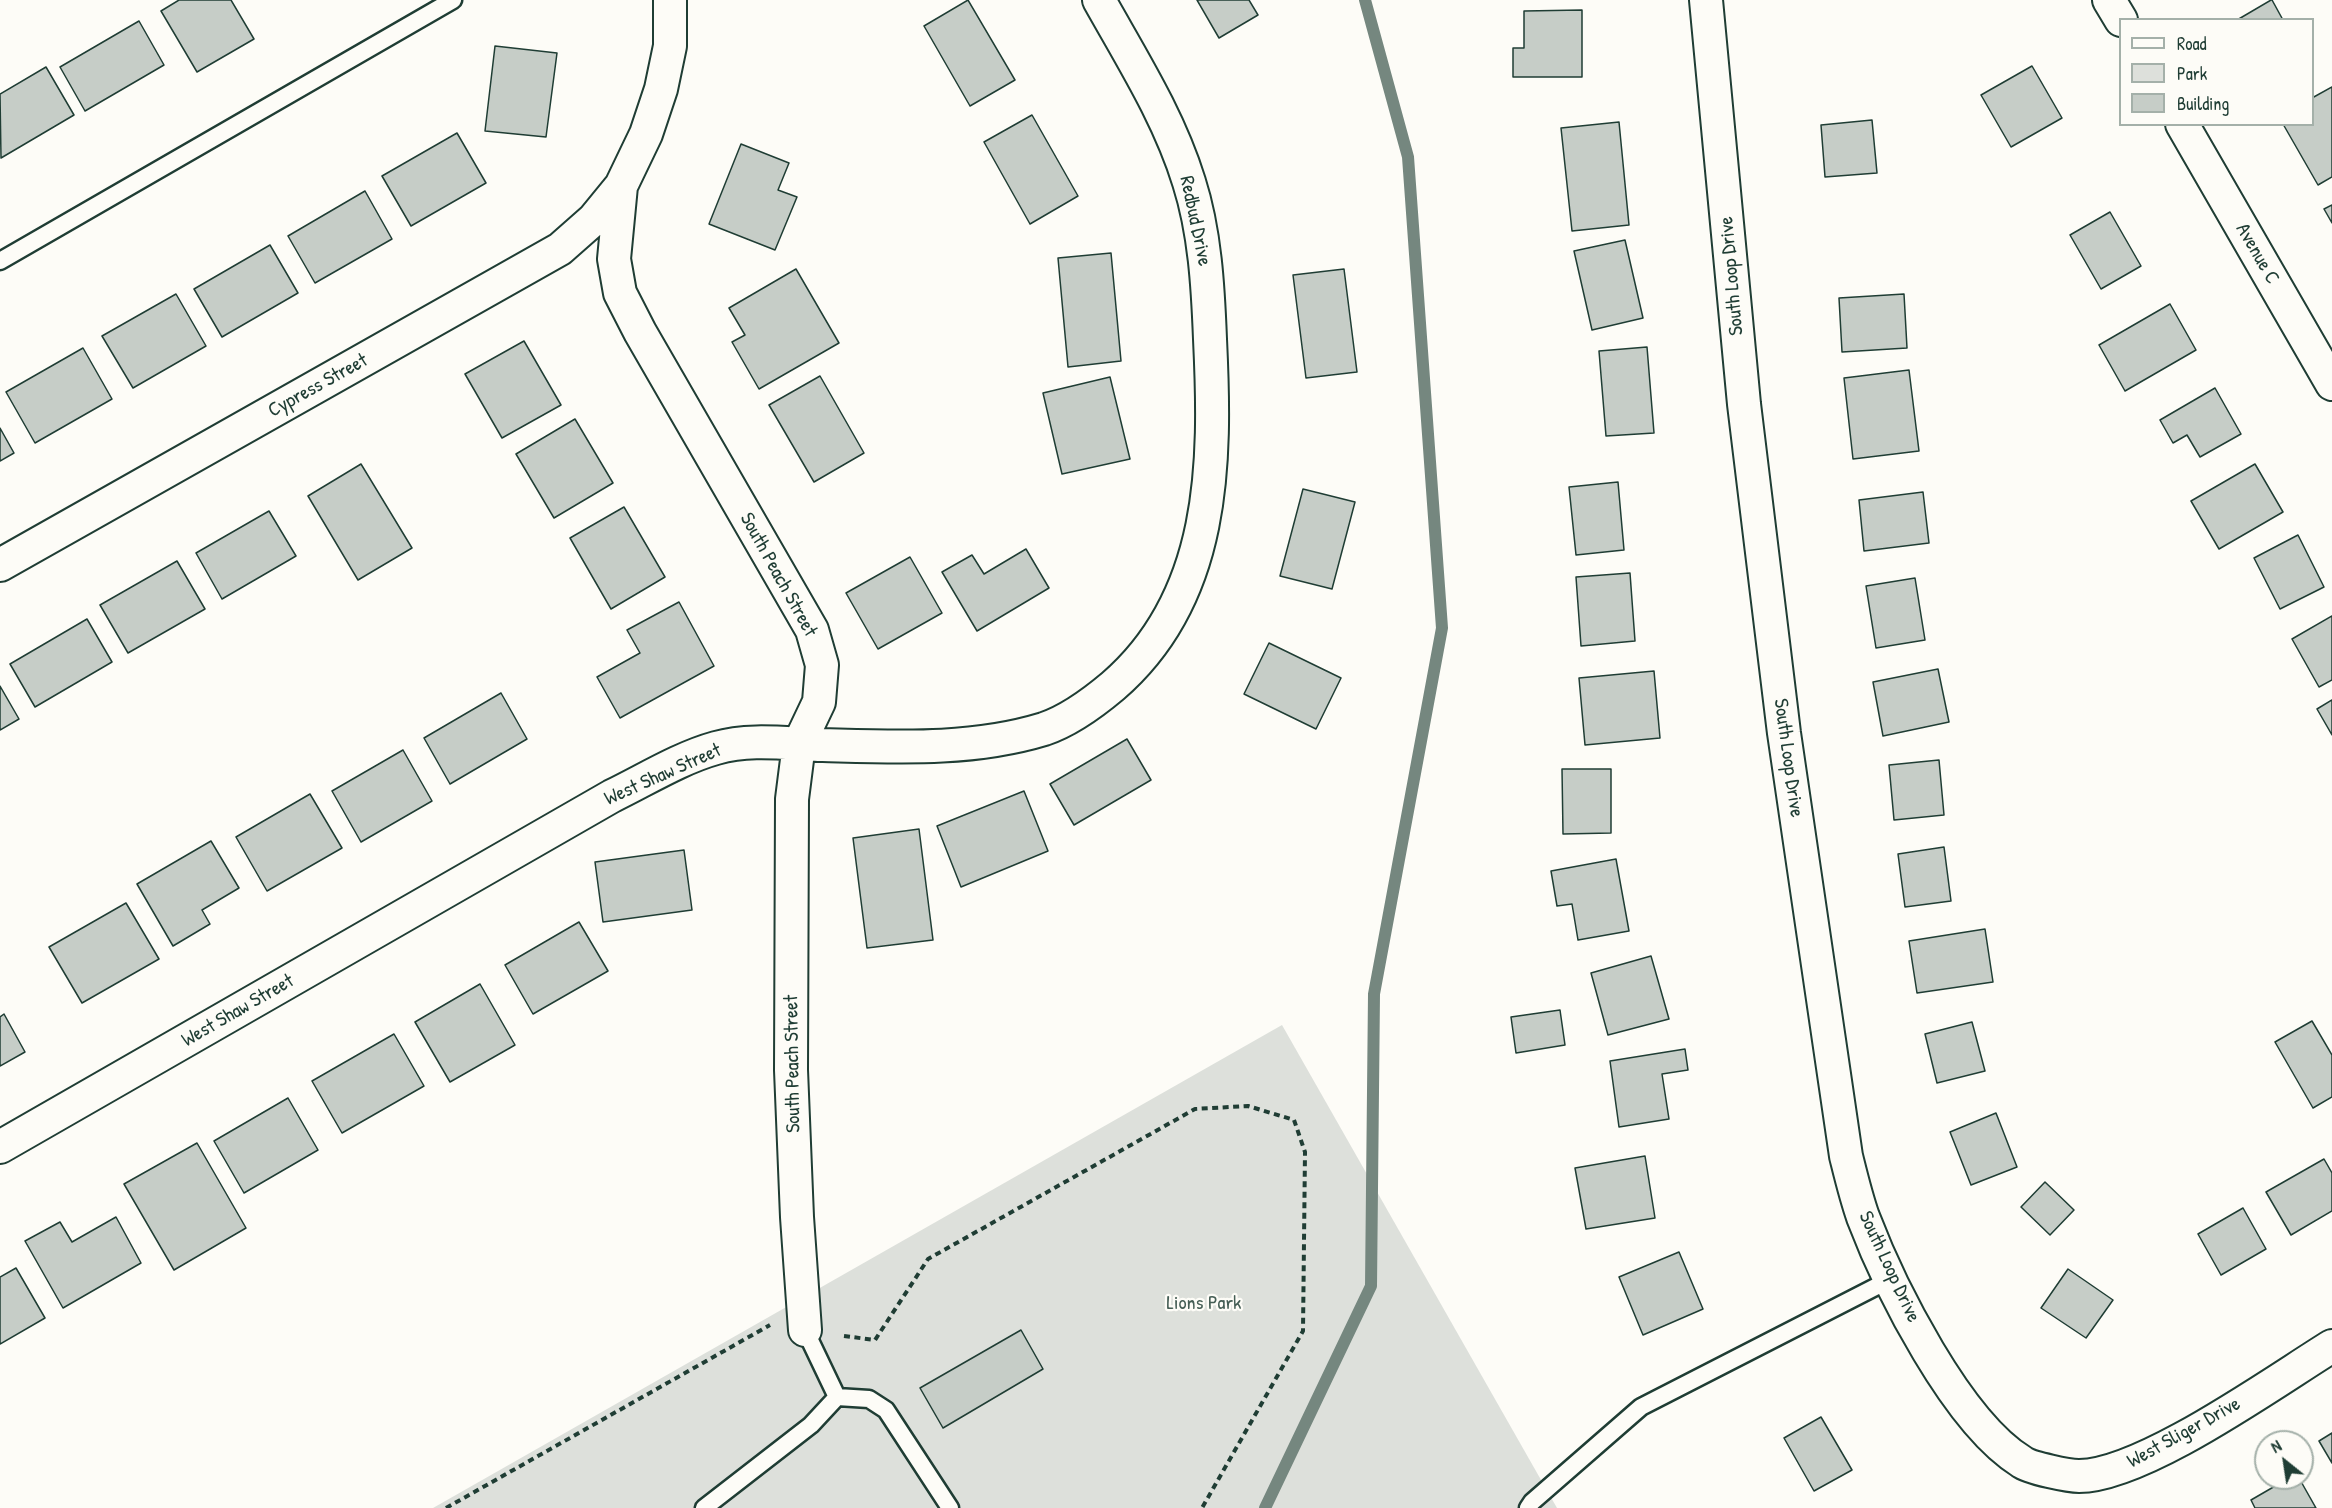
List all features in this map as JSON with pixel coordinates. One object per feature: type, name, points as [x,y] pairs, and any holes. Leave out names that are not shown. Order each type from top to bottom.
[{"type":"street","name":"South Peach Street","points":[[670,0],[670,46],[661,88],[646,134],[621,186],[614,259],[620,293],[640,333],[812,630],[822,665],[819,702],[799,744],[792,799],[791,1070],[797,1217],[805,1330]]},
{"type":"street","name":"Redbud Drive","points":[[1099,0],[1158,103],[1190,183],[1207,272],[1214,426]]},
{"type":"street","name":"South Loop Drive","points":[[1706,0],[1744,404],[1782,721],[1817,972],[1846,1156],[1862,1215],[1891,1279],[1958,1399],[1990,1435],[2023,1464]]},
{"type":"street","points":[[2109,0],[2120,18]]},
{"type":"street","name":"Avenue C","points":[[2183,126],[2332,384]]},
{"type":"street","name":"Cypress Street","points":[[0,565],[560,249],[594,219],[621,186]]},
{"type":"street","name":"West Shaw Street","points":[[0,1147],[612,796],[715,748],[756,741],[799,744],[949,746],[1000,741],[1048,728],[1097,699],[1134,668],[1163,629],[1185,590],[1199,543],[1210,483],[1214,426]]},
{"type":"street","name":"West Sliger Drive","points":[[2023,1464],[2079,1476],[2116,1469],[2154,1453],[2332,1346]]},
{"type":"lane","points":[[0,261],[453,0]]},
{"type":"lane","points":[[1528,1508],[1641,1407],[1891,1279]]},
{"type":"lane","points":[[805,1330],[837,1397]]},
{"type":"lane","points":[[704,1508],[811,1425],[837,1397]]},
{"type":"lane","points":[[837,1397],[869,1399],[886,1410],[950,1508]]},
{"type":"path","points":[[844,1336],[875,1340],[928,1259],[1196,1109],[1248,1106],[1294,1120],[1305,1152],[1303,1331],[1202,1508]]},
{"type":"path","points":[[446,1508],[771,1325]]},
{"type":"green space","name":"Lions Park","points":[[1282,1025],[1557,1508],[433,1508]]},
{"type":"building","points":[[179,0],[231,0],[254,39],[197,72],[161,11]]},
{"type":"building","points":[[968,0],[1015,80],[970,106],[924,26]]},
{"type":"building","points":[[1197,0],[1249,0],[1258,15],[1219,38]]},
{"type":"building","points":[[2271,0],[2282,18],[2240,18]]},
{"type":"building","points":[[1582,10],[1582,77],[1513,77],[1513,48],[1524,48],[1524,11]]},
{"type":"building","points":[[139,21],[164,65],[85,111],[60,67]]},
{"type":"building","points":[[495,46],[557,53],[546,137],[485,131]]},
{"type":"building","points":[[2032,66],[2062,118],[2011,147],[1981,95]]},
{"type":"building","points":[[46,67],[74,115],[1,158],[0,94]]},
{"type":"building","points":[[2332,87],[2332,177],[2318,185],[2284,126],[2314,126],[2314,97]]},
{"type":"building","points":[[1032,115],[1078,196],[1030,224],[984,142]]},
{"type":"building","points":[[1872,120],[1877,173],[1825,177],[1821,125]]},
{"type":"building","points":[[1619,122],[1629,225],[1572,231],[1561,128]]},
{"type":"building","points":[[457,133],[486,183],[411,226],[382,176]]},
{"type":"building","points":[[741,144],[789,163],[778,190],[797,197],[775,250],[709,224]]},
{"type":"building","points":[[365,191],[392,239],[315,283],[288,236]]},
{"type":"building","points":[[2332,205],[2332,223],[2324,209]]},
{"type":"building","points":[[2110,212],[2141,266],[2101,289],[2070,235]]},
{"type":"building","points":[[1625,240],[1643,318],[1592,330],[1574,251]]},
{"type":"building","points":[[270,245],[298,293],[222,337],[194,289]]},
{"type":"building","points":[[1111,253],[1121,361],[1068,367],[1058,258]]},
{"type":"building","points":[[796,269],[839,343],[759,389],[732,342],[745,335],[729,308]]},
{"type":"building","points":[[1344,269],[1357,372],[1306,378],[1293,275]]},
{"type":"building","points":[[176,294],[206,346],[133,388],[102,336]]},
{"type":"building","points":[[1904,294],[1907,348],[1842,352],[1839,298]]},
{"type":"building","points":[[2170,304],[2196,350],[2125,391],[2099,345]]},
{"type":"building","points":[[524,341],[561,405],[502,438],[465,374]]},
{"type":"building","points":[[1647,347],[1654,433],[1606,436],[1599,351]]},
{"type":"building","points":[[83,348],[112,399],[35,443],[6,392]]},
{"type":"building","points":[[1909,370],[1919,451],[1853,459],[1844,378]]},
{"type":"building","points":[[820,376],[864,453],[814,482],[769,405]]},
{"type":"building","points":[[1110,377],[1130,459],[1062,474],[1043,393]]},
{"type":"building","points":[[2215,388],[2241,434],[2200,457],[2187,435],[2173,443],[2160,420]]},
{"type":"building","points":[[575,419],[613,483],[554,518],[516,454]]},
{"type":"building","points":[[0,428],[14,453],[0,461]]},
{"type":"building","points":[[361,464],[412,548],[358,580],[308,496]]},
{"type":"building","points":[[2255,464],[2283,512],[2219,549],[2191,501]]},
{"type":"building","points":[[1618,482],[1624,550],[1576,555],[1569,487]]},
{"type":"building","points":[[1303,489],[1355,502],[1332,589],[1280,576]]},
{"type":"building","points":[[1923,492],[1929,543],[1864,551],[1859,500]]},
{"type":"building","points":[[624,507],[665,577],[611,609],[570,538]]},
{"type":"building","points":[[269,511],[296,556],[222,599],[196,553]]},
{"type":"building","points":[[2298,535],[2324,587],[2280,609],[2254,558]]},
{"type":"building","points":[[1026,549],[1049,588],[977,631],[942,572],[972,555],[984,574]]},
{"type":"building","points":[[910,557],[942,613],[878,649],[846,593]]},
{"type":"building","points":[[177,561],[205,609],[128,653],[100,605]]},
{"type":"building","points":[[1630,573],[1635,641],[1581,646],[1576,577]]},
{"type":"building","points":[[1915,578],[1925,640],[1876,648],[1866,586]]},
{"type":"building","points":[[679,602],[714,666],[620,718],[597,677],[640,653],[627,630]]},
{"type":"building","points":[[2332,616],[2332,680],[2319,687],[2292,639]]},
{"type":"building","points":[[87,619],[112,662],[35,707],[10,664]]},
{"type":"building","points":[[1269,643],[1341,678],[1316,729],[1244,694]]},
{"type":"building","points":[[1938,669],[1949,722],[1883,736],[1873,682]]},
{"type":"building","points":[[1654,671],[1660,738],[1585,745],[1579,678]]},
{"type":"building","points":[[0,686],[19,719],[0,730]]},
{"type":"building","points":[[501,693],[527,739],[450,784],[424,738]]},
{"type":"building","points":[[2332,700],[2332,735],[2317,709]]},
{"type":"building","points":[[1127,739],[1151,780],[1074,825],[1050,784]]},
{"type":"building","points":[[403,750],[432,801],[361,842],[332,791]]},
{"type":"building","points":[[1939,760],[1944,815],[1894,820],[1889,765]]},
{"type":"building","points":[[1562,769],[1611,769],[1611,833],[1563,834]]},
{"type":"building","points":[[1024,791],[1048,851],[961,887],[937,826]]},
{"type":"building","points":[[310,794],[342,848],[267,891],[236,837]]},
{"type":"building","points":[[919,829],[933,940],[867,948],[853,838]]},
{"type":"building","points":[[211,841],[239,888],[202,910],[210,924],[173,946],[137,884]]},
{"type":"building","points":[[1944,847],[1951,901],[1905,907],[1898,854]]},
{"type":"building","points":[[684,850],[692,910],[603,922],[595,862]]},
{"type":"building","points":[[1616,859],[1629,931],[1578,940],[1572,904],[1557,906],[1551,871]]},
{"type":"building","points":[[126,903],[159,959],[82,1003],[49,947]]},
{"type":"building","points":[[579,922],[608,971],[533,1014],[505,965]]},
{"type":"building","points":[[1985,929],[1993,982],[1917,993],[1909,941]]},
{"type":"building","points":[[1651,956],[1669,1019],[1608,1035],[1591,973]]},
{"type":"building","points":[[480,984],[515,1045],[450,1082],[415,1022]]},
{"type":"building","points":[[1560,1010],[1565,1045],[1516,1053],[1511,1017]]},
{"type":"building","points":[[4,1014],[25,1052],[0,1066],[0,1017]]},
{"type":"building","points":[[2312,1021],[2332,1055],[2332,1097],[2313,1108],[2275,1042]]},
{"type":"building","points":[[1972,1022],[1985,1071],[1937,1083],[1925,1034]]},
{"type":"building","points":[[394,1034],[424,1086],[342,1133],[312,1081]]},
{"type":"building","points":[[1685,1049],[1688,1070],[1662,1074],[1669,1119],[1619,1127],[1610,1061]]},
{"type":"building","points":[[288,1098],[318,1150],[244,1193],[214,1141]]},
{"type":"building","points":[[1996,1113],[2017,1167],[1971,1185],[1950,1132]]},
{"type":"building","points":[[197,1143],[246,1228],[174,1270],[124,1184]]},
{"type":"building","points":[[1645,1156],[1655,1218],[1586,1229],[1575,1168]]},
{"type":"building","points":[[2324,1159],[2332,1173],[2332,1211],[2291,1235],[2266,1192]]},
{"type":"building","points":[[2045,1182],[2074,1210],[2050,1235],[2021,1207]]},
{"type":"building","points":[[2243,1208],[2266,1249],[2221,1275],[2198,1234]]},
{"type":"building","points":[[116,1217],[141,1263],[63,1308],[25,1241],[60,1222],[72,1242]]},
{"type":"building","points":[[1679,1252],[1703,1309],[1643,1335],[1619,1277]]},
{"type":"building","points":[[16,1268],[45,1318],[0,1344],[0,1277]]},
{"type":"building","points":[[2068,1269],[2113,1300],[2086,1338],[2041,1308]]},
{"type":"building","points":[[1021,1330],[1043,1369],[943,1428],[920,1388]]},
{"type":"building","points":[[1821,1417],[1852,1470],[1814,1491],[1784,1438]]},
{"type":"building","points":[[2332,1433],[2332,1463],[2319,1441]]},
{"type":"building","points":[[2268,1490],[2306,1490],[2316,1508],[2255,1508],[2251,1500]]},
{"type":"waterway","points":[[1265,1508],[1371,1286],[1374,994],[1442,628],[1408,157],[1365,0]]}]
